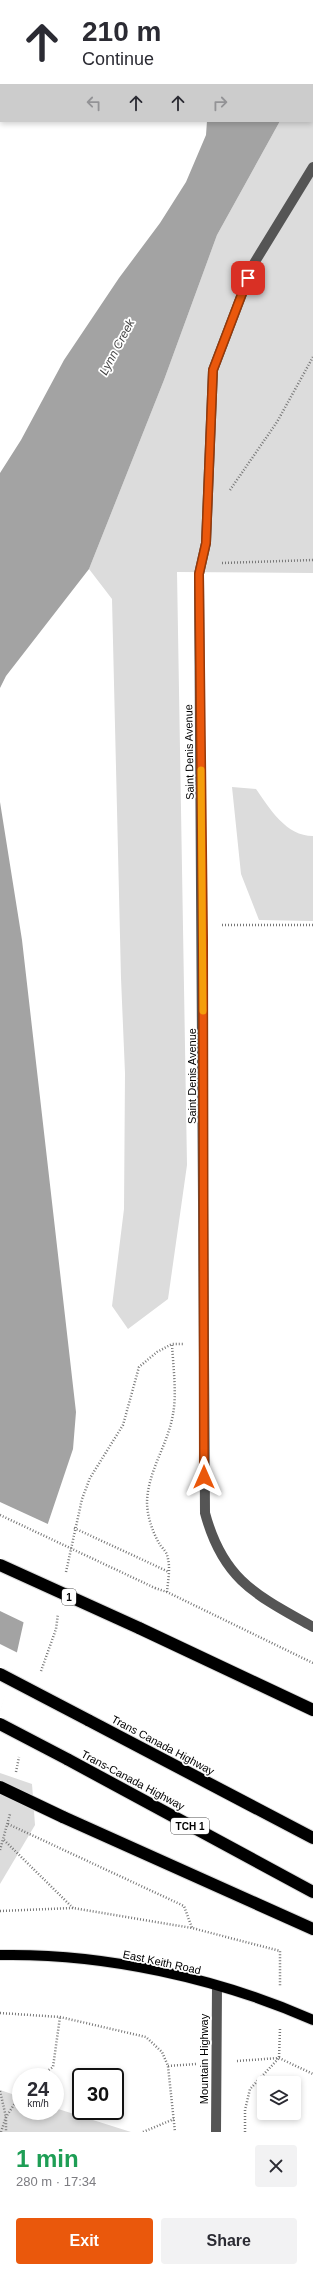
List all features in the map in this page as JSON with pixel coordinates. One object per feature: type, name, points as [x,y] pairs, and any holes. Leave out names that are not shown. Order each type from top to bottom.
[{"type":"highway","name":"1","points":[[0,1565],[139,1628],[313,1710]]},
{"type":"highway","name":"Trans Canada Highway","points":[[0,1674],[313,1838]]},
{"type":"highway","name":"Trans-Canada Highway","points":[[0,1724],[313,1892]]},
{"type":"highway","points":[[0,1787],[63,1817],[313,1929]]},
{"type":"main road","name":"East Keith Road","points":[[0,1955],[96,1960],[158,1972],[217,1986],[280,2005],[313,2020]]},
{"type":"street","name":"Saint Denis Avenue","points":[[313,167],[253,265],[213,370],[206,543],[200,569],[205,1513],[211,1534],[220,1553],[232,1571],[248,1587],[268,1602],[313,1626]]},
{"type":"street","name":"Mountain Highway","points":[[216,2132],[217,1986]]},
{"type":"path","points":[[227,494],[277,422],[313,357]]},
{"type":"path","points":[[200,569],[313,560]]},
{"type":"path","points":[[203,925],[313,925]]},
{"type":"path","points":[[167,1592],[169,1572],[167,1554],[159,1543],[151,1523],[147,1503],[149,1483],[168,1434],[174,1413],[172,1344],[186,1344]]},
{"type":"path","points":[[0,1515],[155,1588],[167,1592],[313,1663]]},
{"type":"path","points":[[74,1528],[169,1572]]},
{"type":"path","points":[[8,1824],[184,1906],[192,1928]]},
{"type":"path","points":[[4,1840],[72,1908]]},
{"type":"path","points":[[0,1911],[72,1908],[192,1928],[280,1951]]},
{"type":"path","points":[[0,2013],[60,2017],[146,2037],[162,2052],[168,2066],[175,2132]]},
{"type":"path","points":[[50,2068],[53,2066],[60,2017]]},
{"type":"path","points":[[245,2132],[245,2110],[250,2088],[279,2058],[313,2074]]},
{"type":"path","points":[[0,2091],[6,2117],[6,2132]]},
{"type":"path","points":[[2,2132],[6,2117],[12,2108]]},
{"type":"path","points":[[143,2132],[174,2119]]},
{"type":"shaded area","points":[[279,122],[313,122],[313,573],[177,572],[187,1165],[168,1299],[128,1329],[112,1306],[124,1209],[125,1073],[121,978],[112,599],[89,569],[164,380],[217,235]]},
{"type":"shaded area","points":[[232,787],[256,789],[273,813],[287,826],[303,835],[313,836],[313,921],[259,920],[241,874]]},
{"type":"shaded area","points":[[0,1773],[32,1784],[35,1825],[0,1884]]},
{"type":"shaded area","points":[[0,2090],[12,2094],[12,2120],[64,2120],[64,2111],[72,2113],[72,2120],[93,2120],[131,2132],[0,2132]]},
{"type":"water","name":"Lynn Creek","points":[[207,122],[279,122],[217,235],[164,380],[89,569],[6,676],[0,688],[0,473],[21,440],[64,360],[119,278],[160,223],[186,182],[206,135]]},
{"type":"water","points":[[0,802],[22,940],[76,1412],[73,1449],[41,1544],[17,1652],[0,1711]]},
{"type":"pier","points":[[0,1502],[50,1525],[43,1545],[25,1623],[0,1611]]},
{"type":"pier","points":[[0,1644],[18,1653],[0,1713]]},
{"type":"slow traffic","points":[[201,770],[203,1011]]},
{"type":"route","points":[[204,1477],[205,1343],[203,940],[199,574],[206,543],[213,370],[248,278]]}]
